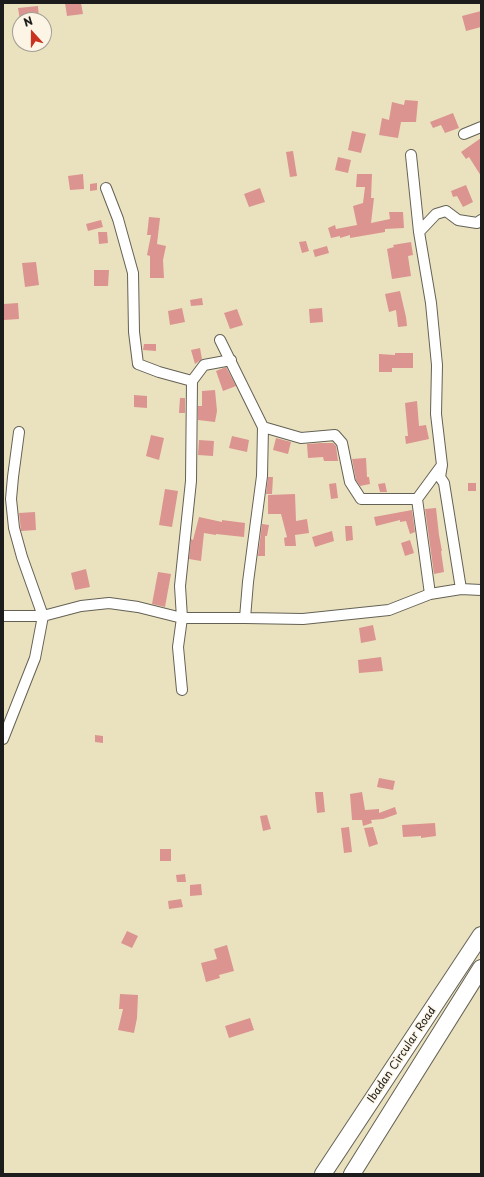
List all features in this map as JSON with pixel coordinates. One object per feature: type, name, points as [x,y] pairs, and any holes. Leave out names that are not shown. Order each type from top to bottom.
[{"type":"highway","name":"Ibadan Circular Road","points":[[323,1174],[481,935]]},
{"type":"highway","name":"Ibadan Circular Road","points":[[352,1174],[481,968]]},
{"type":"street","points":[[464,134],[481,127]]},
{"type":"street","points":[[410,155],[419,232],[431,303],[437,365],[436,414],[442,465],[440,477],[444,483],[461,589]]},
{"type":"street","points":[[106,188],[118,219],[134,273],[134,332],[138,364],[158,372],[192,381]]},
{"type":"street","points":[[419,232],[436,214],[446,212],[458,220],[477,222],[481,220]]},
{"type":"street","points":[[220,340],[263,427],[262,476],[248,582],[245,618]]},
{"type":"street","points":[[182,690],[178,647],[182,618],[180,586],[190,481],[192,381],[204,365],[231,360]]},
{"type":"street","points":[[263,427],[301,438],[335,435],[342,443],[350,482],[361,500],[417,499]]},
{"type":"street","points":[[3,739],[35,658],[42,616],[14,528],[11,499],[19,432]]},
{"type":"street","points":[[430,594],[417,499],[442,465]]},
{"type":"street","points":[[3,616],[42,616],[81,606],[109,603],[138,606],[182,618],[303,619],[389,610],[430,594],[461,589],[481,590]]},
{"type":"building","points":[[65,3],[81,3],[83,14],[67,16]]},
{"type":"building","points":[[38,6],[38,12],[19,12],[18,8]]},
{"type":"building","points":[[481,11],[481,27],[466,31],[462,16]]},
{"type":"building","points":[[405,100],[418,101],[416,122],[401,122],[398,138],[379,135],[382,118],[389,120],[392,102],[404,105]]},
{"type":"building","points":[[453,113],[459,128],[445,133],[441,125],[433,128],[430,122]]},
{"type":"building","points":[[352,131],[366,134],[361,153],[348,150]]},
{"type":"building","points":[[481,138],[481,176],[469,157],[466,159],[461,152]]},
{"type":"building","points":[[293,151],[297,176],[290,177],[286,152]]},
{"type":"building","points":[[338,157],[351,160],[348,173],[335,170]]},
{"type":"building","points":[[83,174],[84,189],[70,190],[68,176]]},
{"type":"building","points":[[357,174],[372,174],[371,198],[374,198],[371,223],[390,219],[389,212],[403,212],[404,228],[385,229],[385,232],[350,238],[350,235],[340,238],[340,236],[331,238],[328,228],[335,225],[336,229],[357,225],[353,206],[363,203],[365,187],[356,187]]},
{"type":"building","points":[[97,183],[97,190],[90,191],[90,184]]},
{"type":"building","points":[[466,185],[473,202],[463,207],[457,196],[453,197],[451,191]]},
{"type":"building","points":[[260,188],[265,202],[249,207],[244,194]]},
{"type":"building","points":[[149,217],[160,218],[157,244],[166,246],[163,260],[164,278],[150,278],[150,256],[147,255],[151,235],[147,235]]},
{"type":"building","points":[[101,220],[103,227],[88,231],[86,224]]},
{"type":"building","points":[[98,232],[107,232],[108,243],[99,244]]},
{"type":"building","points":[[306,241],[309,251],[302,253],[299,242]]},
{"type":"building","points":[[411,242],[413,255],[408,256],[411,276],[392,279],[387,249],[394,247],[393,245]]},
{"type":"building","points":[[327,246],[329,253],[315,257],[313,250]]},
{"type":"building","points":[[36,262],[39,285],[25,287],[22,263]]},
{"type":"building","points":[[94,270],[109,270],[108,286],[94,286]]},
{"type":"building","points":[[400,291],[407,326],[398,327],[396,310],[389,312],[385,294]]},
{"type":"building","points":[[202,298],[203,305],[191,306],[190,300]]},
{"type":"building","points":[[18,303],[19,319],[4,320],[4,304]]},
{"type":"building","points":[[182,308],[185,322],[170,325],[168,311]]},
{"type":"building","points":[[322,308],[323,322],[310,323],[309,309]]},
{"type":"building","points":[[237,309],[243,325],[230,329],[224,313]]},
{"type":"building","points":[[144,344],[156,344],[156,351],[143,350]]},
{"type":"building","points":[[200,348],[202,359],[195,364],[191,350]]},
{"type":"building","points":[[395,353],[413,353],[413,368],[392,368],[392,372],[379,372],[379,354],[395,355]]},
{"type":"building","points":[[226,367],[236,386],[223,391],[216,371]]},
{"type":"building","points":[[215,390],[217,411],[215,422],[198,420],[198,406],[202,406],[202,391]]},
{"type":"building","points":[[134,395],[147,396],[147,408],[134,407]]},
{"type":"building","points":[[180,398],[185,398],[185,413],[179,413]]},
{"type":"building","points":[[417,401],[419,426],[426,425],[429,439],[406,444],[405,436],[408,436],[405,403]]},
{"type":"building","points":[[151,435],[164,438],[159,460],[146,456]]},
{"type":"building","points":[[232,436],[249,440],[247,452],[229,448]]},
{"type":"building","points":[[276,438],[291,442],[288,454],[273,450]]},
{"type":"building","points":[[199,440],[214,441],[213,456],[198,455]]},
{"type":"building","points":[[333,443],[336,446],[338,461],[324,461],[323,457],[308,458],[307,444]]},
{"type":"building","points":[[366,458],[367,477],[369,477],[370,484],[360,486],[356,480],[352,459]]},
{"type":"building","points":[[268,477],[273,477],[272,494],[266,494]]},
{"type":"building","points":[[336,483],[338,498],[331,499],[329,484]]},
{"type":"building","points":[[385,483],[387,492],[380,492],[378,484]]},
{"type":"building","points":[[468,483],[476,483],[476,491],[468,491]]},
{"type":"building","points":[[165,489],[178,491],[172,527],[159,525]]},
{"type":"building","points":[[295,494],[296,521],[307,519],[309,533],[295,535],[296,546],[285,546],[284,538],[287,537],[281,514],[268,514],[268,495]]},
{"type":"building","points":[[436,508],[444,572],[434,574],[425,509]]},
{"type":"building","points":[[412,510],[415,532],[410,534],[406,521],[400,522],[400,520],[376,526],[374,517]]},
{"type":"building","points":[[35,512],[36,530],[21,531],[19,513]]},
{"type":"building","points":[[199,517],[222,522],[222,520],[245,523],[244,537],[204,533],[201,561],[189,559],[191,539],[193,540]]},
{"type":"building","points":[[262,524],[269,525],[267,536],[265,536],[265,556],[258,556]]},
{"type":"building","points":[[345,526],[352,526],[353,540],[346,541]]},
{"type":"building","points":[[332,531],[334,541],[315,547],[312,537]]},
{"type":"building","points":[[410,540],[414,553],[405,556],[401,543]]},
{"type":"building","points":[[86,569],[90,587],[75,590],[71,573]]},
{"type":"building","points":[[158,572],[171,574],[165,607],[152,604]]},
{"type":"building","points":[[373,625],[376,640],[361,643],[359,628]]},
{"type":"building","points":[[381,657],[383,671],[359,673],[358,660]]},
{"type":"building","points":[[95,735],[103,736],[103,743],[95,742]]},
{"type":"building","points":[[379,778],[395,781],[393,790],[377,787]]},
{"type":"building","points":[[315,792],[323,792],[325,812],[317,813]]},
{"type":"building","points":[[362,792],[365,810],[379,809],[379,813],[395,807],[397,814],[383,819],[371,820],[372,823],[363,826],[362,820],[352,820],[350,794]]},
{"type":"building","points":[[267,815],[271,829],[263,831],[260,816]]},
{"type":"building","points":[[435,823],[436,836],[421,838],[421,836],[403,837],[402,825]]},
{"type":"building","points":[[349,827],[352,852],[344,853],[341,828]]},
{"type":"building","points":[[373,827],[378,844],[369,847],[364,828]]},
{"type":"building","points":[[160,849],[171,849],[171,861],[160,861]]},
{"type":"building","points":[[185,874],[186,882],[177,882],[176,875]]},
{"type":"building","points":[[201,884],[202,895],[190,896],[190,885]]},
{"type":"building","points":[[181,899],[183,907],[169,909],[168,901]]},
{"type":"building","points":[[127,931],[138,936],[132,948],[121,943]]},
{"type":"building","points":[[227,945],[234,971],[219,975],[220,978],[206,982],[201,963],[217,959],[214,949]]},
{"type":"building","points":[[120,994],[138,995],[137,1018],[134,1033],[118,1030],[123,1009],[119,1009]]},
{"type":"building","points":[[250,1018],[254,1030],[229,1038],[225,1026]]}]
